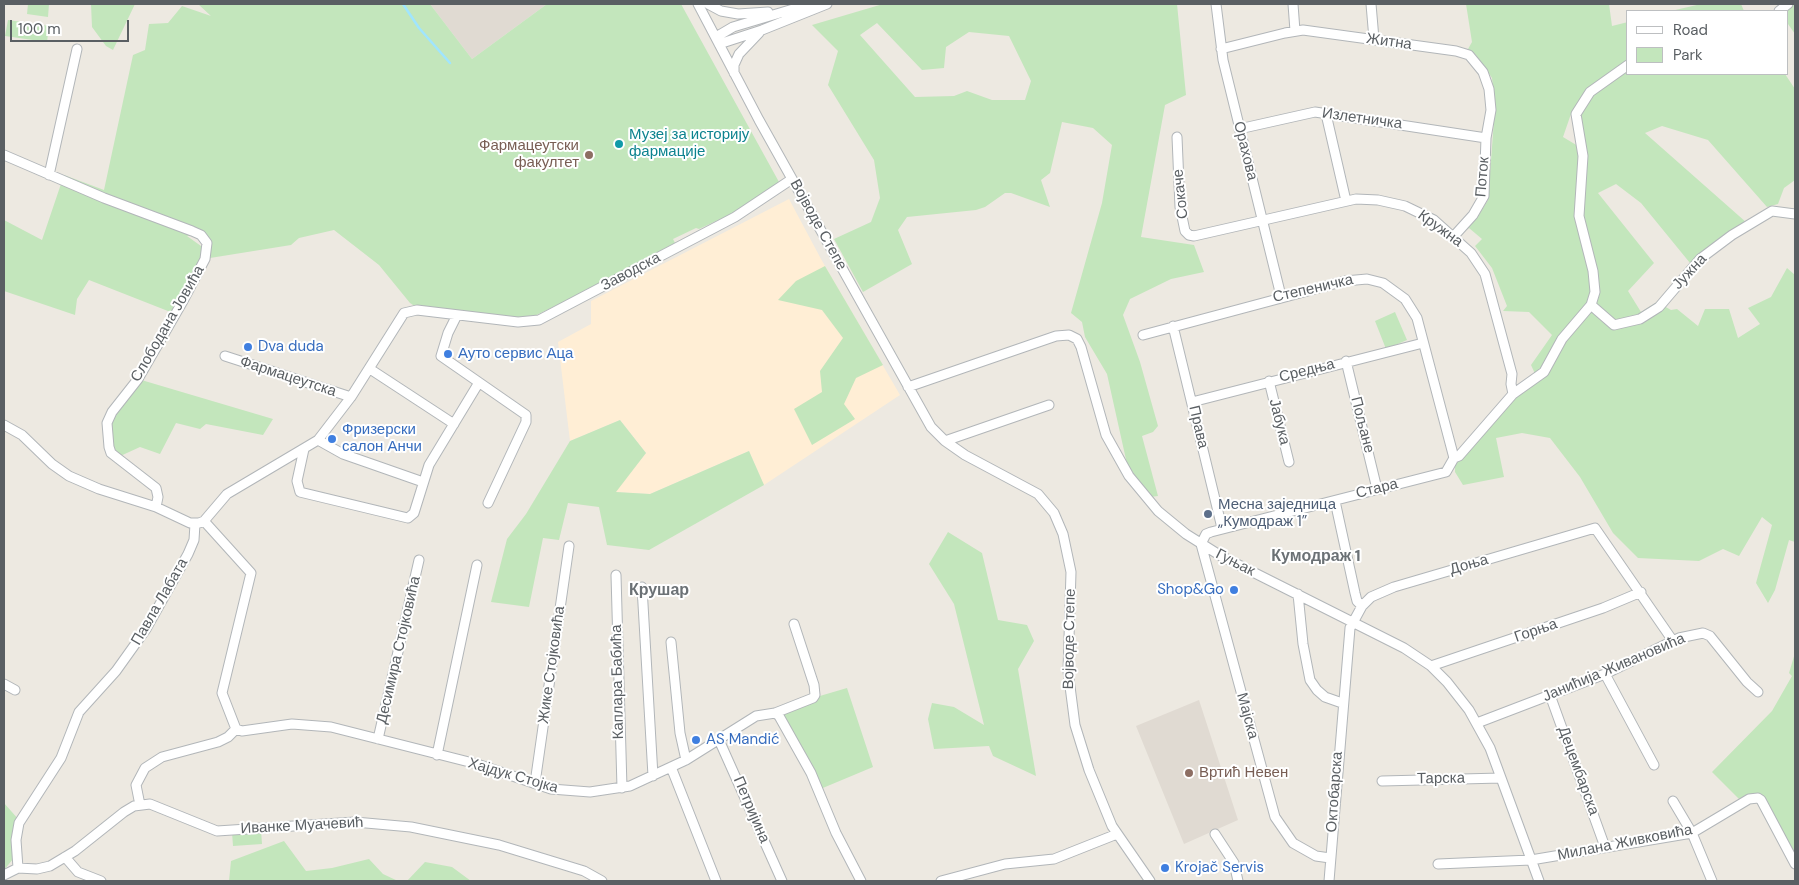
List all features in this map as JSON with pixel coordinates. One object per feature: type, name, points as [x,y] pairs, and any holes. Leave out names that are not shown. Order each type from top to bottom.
[{"type":"street","name":"Војводе Степе","points":[[698,4],[792,179],[931,427],[945,441],[976,462],[1038,494],[1050,507],[1060,525],[1069,555],[1071,572],[1068,671],[1071,708],[1089,770],[1117,834],[1150,881]]},
{"type":"street","points":[[708,4],[721,11],[738,14],[783,11]]},
{"type":"street","points":[[718,40],[733,27],[810,4]]},
{"type":"street","points":[[718,40],[762,30],[827,4]]},
{"type":"street","name":"Орахова","points":[[1216,4],[1221,49],[1281,296]]},
{"type":"street","points":[[1293,4],[1295,31]]},
{"type":"street","points":[[1371,4],[1374,39]]},
{"type":"street","points":[[734,73],[734,65],[739,54],[762,30]]},
{"type":"street","name":"Житна","points":[[1221,49],[1295,31],[1374,39],[1456,51],[1469,55],[1483,72],[1490,89],[1490,117],[1486,138]]},
{"type":"street","points":[[49,175],[77,49]]},
{"type":"street","points":[[1454,458],[1460,456],[1513,394],[1544,372],[1562,339],[1591,305],[1595,286],[1579,216],[1583,156],[1576,114],[1590,92],[1626,66]]},
{"type":"street","name":"Излетничка","points":[[1240,129],[1302,114],[1326,114],[1486,138]]},
{"type":"street","points":[[1326,114],[1346,201]]},
{"type":"street","name":"Сокаче","points":[[1177,138],[1180,207],[1187,233],[1194,236],[1262,220]]},
{"type":"street","name":"Поток","points":[[1454,236],[1474,215],[1484,196],[1486,138]]},
{"type":"street","name":"Слободана Јовића","points":[[4,155],[49,175],[192,231],[201,235],[207,243],[205,259],[174,319],[138,379],[112,412],[107,423],[108,446],[111,453],[156,488],[158,497],[156,507]]},
{"type":"street","name":"Заводска","points":[[417,310],[518,322],[541,319],[736,217],[792,179]]},
{"type":"street","name":"Кружна","points":[[1262,220],[1346,201],[1378,200],[1412,209],[1428,216],[1454,236],[1472,254],[1485,274],[1512,374],[1513,394]]},
{"type":"street","name":"Јужна","points":[[1591,305],[1614,325],[1640,319],[1659,307],[1700,260],[1732,235],[1772,211],[1795,214]]},
{"type":"street","name":"Степеничка","points":[[1143,335],[1281,296],[1359,278],[1375,280],[1391,287],[1410,304],[1417,318],[1454,458]]},
{"type":"street","name":"Павла Лабата","points":[[18,868],[16,840],[19,823],[60,758],[83,707],[127,657],[165,597],[194,540],[200,522],[227,494],[318,440],[351,398],[400,316],[409,311],[417,310]]},
{"type":"street","points":[[457,315],[448,332],[441,356],[478,384],[522,410],[526,415],[526,422],[488,503]]},
{"type":"street","name":"Права","points":[[1173,326],[1222,528]]},
{"type":"street","name":"Гуњак","points":[[908,387],[1056,336],[1073,337],[1081,347],[1102,423],[1119,460],[1140,492],[1158,511],[1200,544],[1404,648],[1431,666],[1461,699],[1477,723],[1490,748],[1538,881]]},
{"type":"street","name":"Средња","points":[[1192,402],[1423,342]]},
{"type":"street","name":"Фармацеутска","points":[[225,356],[351,398]]},
{"type":"street","name":"Пољане","points":[[1346,362],[1377,489]]},
{"type":"street","points":[[370,369],[454,424]]},
{"type":"street","name":"Јабука","points":[[1269,382],[1289,462]]},
{"type":"street","points":[[304,449],[297,481],[298,490],[303,494],[408,518],[414,513],[429,465],[478,384]]},
{"type":"street","points":[[945,441],[1049,405]]},
{"type":"street","points":[[4,424],[22,435],[52,464],[68,476],[99,489],[200,522],[251,573],[222,693],[236,728],[228,737],[218,742],[162,757],[145,768],[136,785],[140,805],[124,812],[93,838],[65,857],[43,868],[18,868],[4,875]]},
{"type":"street","points":[[318,440],[344,454],[423,482]]},
{"type":"street","name":"Стара","points":[[1200,544],[1206,534],[1222,528],[1444,473],[1451,466],[1454,458]]},
{"type":"street","points":[[1335,500],[1356,599],[1362,606]]},
{"type":"street","name":"Доња","points":[[1353,621],[1362,606],[1371,597],[1385,590],[1591,529],[1598,530],[1641,592]]},
{"type":"street","name":"Мајска","points":[[1200,544],[1275,817],[1293,843],[1316,856],[1330,858]]},
{"type":"street","name":"Жике Стојковића","points":[[535,784],[568,546]]},
{"type":"street","name":"Десимира Стојковића","points":[[378,739],[419,560]]},
{"type":"street","points":[[436,755],[476,565]]},
{"type":"street","name":"Каплара Бабића","points":[[616,575],[622,788]]},
{"type":"street","points":[[642,587],[653,776]]},
{"type":"street","points":[[1641,592],[1673,641]]},
{"type":"street","name":"Горња","points":[[1431,666],[1603,608],[1641,592]]},
{"type":"street","points":[[1298,594],[1303,644],[1310,680],[1325,697],[1342,703]]},
{"type":"street","name":"Октобарска","points":[[1329,881],[1342,703],[1349,630],[1353,621]]},
{"type":"street","name":"Хајдук Стојка","points":[[236,728],[242,730],[269,726],[314,725],[476,764],[551,789],[576,792],[622,788],[686,760],[756,716],[775,714],[815,696],[794,624]]},
{"type":"street","name":"Јанићија Живановића","points":[[1477,723],[1605,674],[1685,636],[1708,634],[1747,682],[1758,692]]},
{"type":"street","points":[[671,642],[681,740],[686,760]]},
{"type":"street","points":[[1605,674],[1654,766]]},
{"type":"street","points":[[4,684],[15,690]]},
{"type":"street","name":"Децембарска","points":[[1550,696],[1606,847]]},
{"type":"street","points":[[775,714],[781,720],[811,773],[836,833],[861,881]]},
{"type":"street","name":"Петријина","points":[[719,740],[782,881]]},
{"type":"street","points":[[671,767],[716,881]]},
{"type":"street","name":"Тарска","points":[[1382,781],[1501,778]]},
{"type":"street","name":"Милана Живковића","points":[[1438,864],[1531,860],[1692,833],[1749,800],[1758,798],[1761,800],[1795,864]]},
{"type":"street","points":[[1673,801],[1692,833],[1712,881]]},
{"type":"street","name":"Иванке Муачевић","points":[[140,805],[160,807],[207,829],[216,830],[355,822],[419,828],[499,845],[584,871],[602,881]]},
{"type":"street","points":[[941,881],[1005,864],[1054,859],[1117,834]]},
{"type":"street","points":[[1215,834],[1234,863],[1238,881]]},
{"type":"street","points":[[65,857],[78,872],[101,881]]},
{"type":"shaded area","points":[[430,4],[547,4],[472,59]]},
{"type":"shaded area","points":[[789,199],[821,259],[900,395],[764,485],[749,451],[650,494],[615,492],[646,453],[620,420],[570,441],[558,342],[591,324],[591,301]]},
{"type":"shaded area","name":"Вртић Невен","points":[[1199,700],[1238,820],[1184,844],[1136,726]]},
{"type":"green space","points":[[28,4],[49,4],[48,17],[27,14]]},
{"type":"green space","points":[[91,4],[135,4],[113,50],[106,46],[92,27]]},
{"type":"green space","points":[[198,4],[430,4],[472,59],[547,4],[681,4],[779,182],[744,208],[673,239],[675,243],[629,267],[629,271],[530,318],[509,318],[416,307],[410,303],[379,265],[334,230],[299,238],[291,245],[210,258],[211,242],[201,235],[187,236],[201,246],[201,256],[205,259],[173,313],[89,280],[77,299],[75,315],[4,291],[4,220],[42,240],[64,175],[104,190],[133,55],[145,50],[149,24],[168,23],[182,6],[211,16]]},
{"type":"green space","points":[[883,4],[1177,4],[1186,95],[1165,105],[1141,237],[1194,245],[1204,272],[1171,279],[1130,299],[1123,315],[1140,362],[1158,426],[1153,432],[1142,436],[1158,496],[1150,497],[1127,464],[1107,374],[1085,337],[1082,322],[1071,313],[1102,203],[1112,145],[1093,128],[1062,122],[1050,173],[1041,180],[1050,207],[1011,193],[1005,193],[985,207],[976,210],[907,217],[898,230],[912,264],[863,292],[834,239],[871,222],[880,198],[874,160],[828,85],[838,51],[812,25]],"holes":[[[877,23],[922,70],[944,68],[946,47],[969,32],[1009,36],[1031,81],[1025,100],[992,100],[967,91],[954,96],[915,97],[860,35]]]},
{"type":"green space","points":[[1466,4],[1609,4],[1612,26],[1626,22],[1626,75],[1786,75],[1795,89],[1795,180],[1784,188],[1778,204],[1767,207],[1708,140],[1662,126],[1645,133],[1747,223],[1690,263],[1641,203],[1616,184],[1598,193],[1654,263],[1628,291],[1641,312],[1657,302],[1671,310],[1677,309],[1698,326],[1705,309],[1729,309],[1738,338],[1760,324],[1748,308],[1771,297],[1787,268],[1795,275],[1795,542],[1789,540],[1775,590],[1768,603],[1756,583],[1772,525],[1762,517],[1739,556],[1723,549],[1699,561],[1638,558],[1613,533],[1580,477],[1550,438],[1522,433],[1496,438],[1504,477],[1463,485],[1455,472],[1455,464],[1504,403],[1537,378],[1531,365],[1552,335],[1529,312],[1503,311],[1507,306],[1492,268],[1475,246],[1482,239],[1469,228],[1463,233],[1461,231],[1477,218],[1488,200],[1495,107],[1492,78],[1476,55],[1468,49],[1472,42]],"holes":[[[1585,97],[1576,119],[1588,157],[1578,146],[1563,137],[1572,111]]]},
{"type":"green space","points":[[1701,4],[1741,4],[1744,10],[1675,10]]},
{"type":"green space","points":[[1785,4],[1795,4],[1795,34],[1789,25],[1789,10],[1780,10]]},
{"type":"green space","points":[[8,20],[49,26],[47,42],[5,36]]},
{"type":"green space","points":[[825,266],[883,365],[856,378],[844,404],[855,419],[812,445],[794,409],[822,392],[820,371],[843,338],[822,310],[778,300],[796,281]]},
{"type":"green space","points":[[1395,312],[1407,340],[1386,349],[1375,321]]},
{"type":"green space","points":[[138,379],[273,419],[263,435],[206,424],[200,429],[176,423],[160,454],[140,447],[116,458],[107,428]]},
{"type":"green space","points":[[620,420],[646,453],[616,492],[650,494],[749,451],[764,485],[649,550],[607,545],[599,507],[568,503],[559,540],[543,538],[529,607],[491,602],[507,539],[526,514],[570,441]]},
{"type":"green space","points":[[948,532],[982,553],[998,620],[1027,625],[1034,641],[1018,669],[1036,776],[993,756],[989,746],[934,749],[928,719],[932,703],[954,707],[984,725],[954,604],[929,564]]},
{"type":"green space","points":[[1795,653],[1795,861],[1755,798],[1741,801],[1712,772],[1772,711],[1792,676],[1789,673]]},
{"type":"green space","points":[[847,688],[873,767],[818,790],[779,716],[813,698]]},
{"type":"green space","points":[[4,803],[19,820],[13,826],[13,859],[4,870]]},
{"type":"green space","points":[[261,830],[262,844],[233,846],[232,832]]},
{"type":"green space","points":[[284,841],[306,871],[332,868],[369,859],[383,874],[398,881],[229,881],[231,861]]},
{"type":"green space","points":[[425,862],[452,867],[471,881],[407,881]]},
{"type":"waterway","points":[[403,4],[419,28],[450,63]]},
{"type":"place","name":"Музеј за историју фармације","points":[[619,144]]},
{"type":"place","name":"Фармацеутски факултет","points":[[589,155]]},
{"type":"place","name":"Dva duda","points":[[248,347]]},
{"type":"place","name":"Ауто сервис Аца","points":[[448,354]]},
{"type":"place","name":"Фризерски салон Анчи","points":[[332,439]]},
{"type":"place","name":"Месна заједница „Кумодраж 1”","points":[[1208,514]]},
{"type":"place","name":"Shop&Go","points":[[1234,590]]},
{"type":"place","name":"AS Mandić","points":[[696,740]]},
{"type":"place","name":"Вртић Невен","points":[[1189,773]]},
{"type":"place","name":"Krojač Servis","points":[[1165,868]]},
{"type":"district","name":"Кумодраж 1","points":[[1316,557]]},
{"type":"district","name":"Крушар","points":[[659,591]]}]
